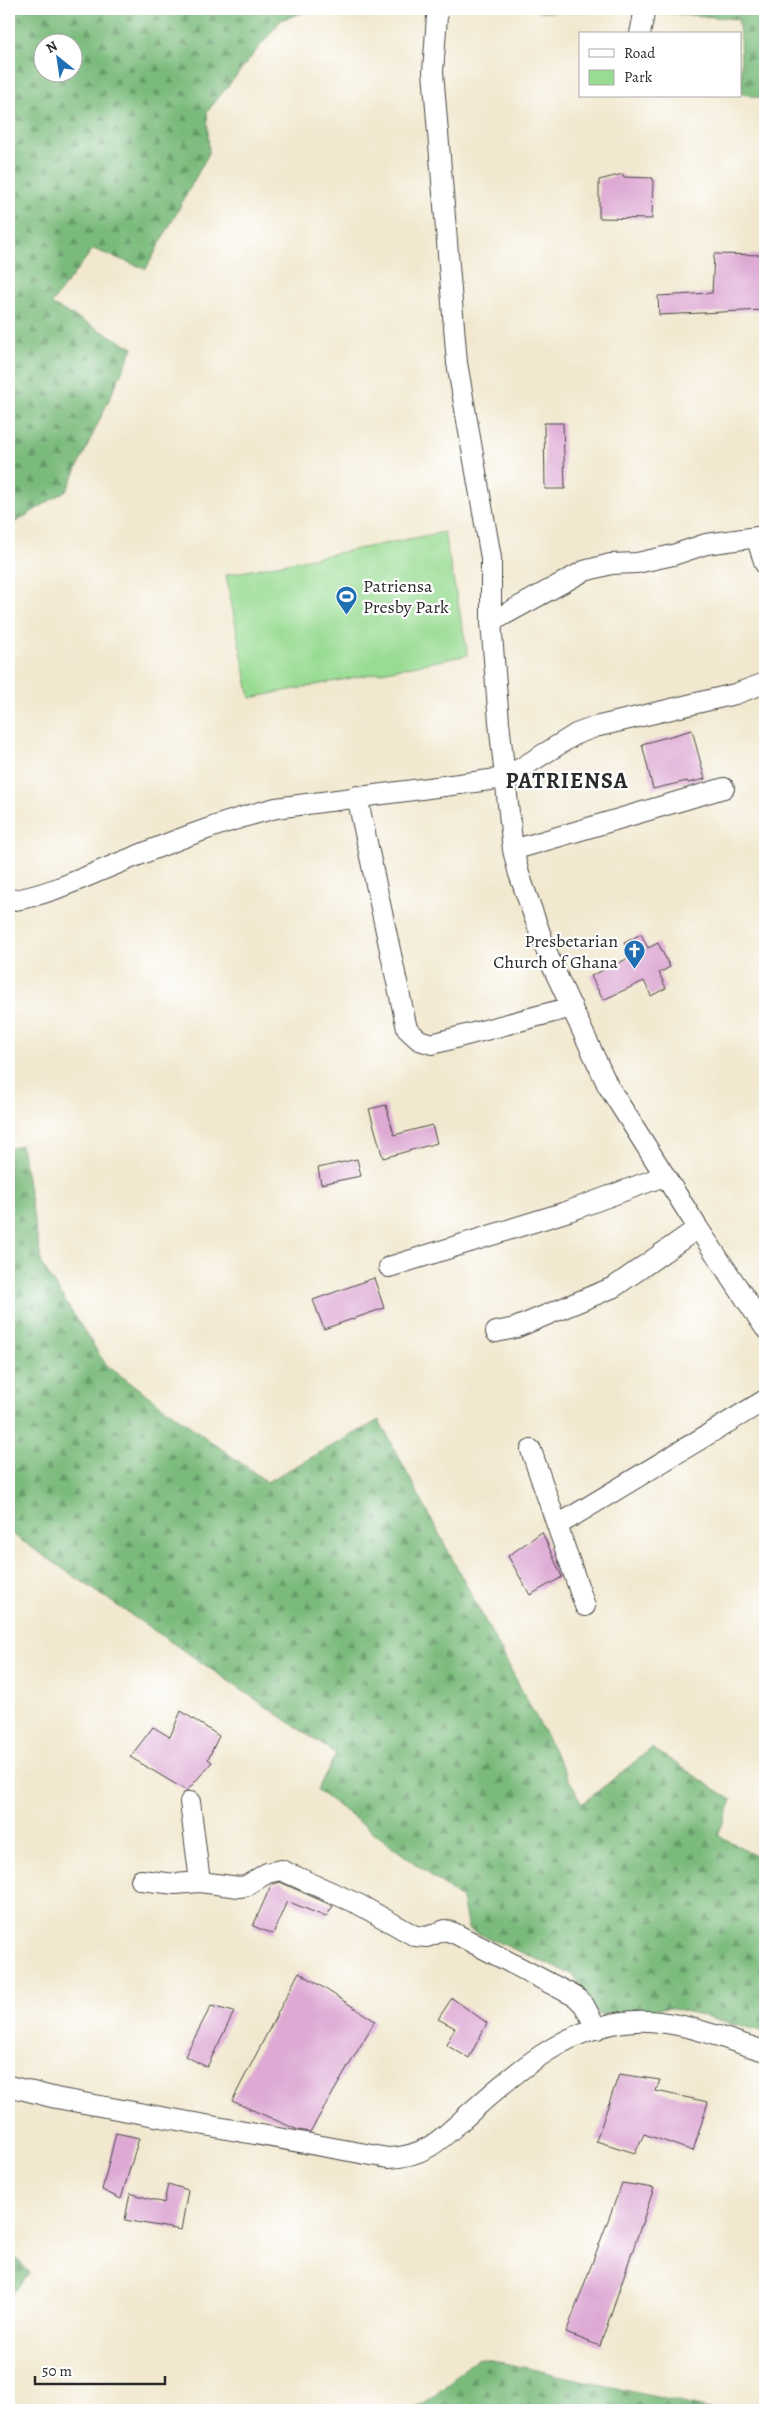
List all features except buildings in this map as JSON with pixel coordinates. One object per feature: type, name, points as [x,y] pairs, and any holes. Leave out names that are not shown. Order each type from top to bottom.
[{"type":"street","points":[[440,9],[437,16],[433,72],[457,363],[491,558],[492,622],[513,850],[519,874],[550,962],[608,1086],[664,1176],[765,1328]]},
{"type":"street","points":[[640,32],[645,9]]},
{"type":"street","points":[[492,622],[584,571],[611,564],[637,563],[673,555],[706,544],[760,537],[765,564]]},
{"type":"street","points":[[9,901],[48,893],[125,860],[249,814],[276,808],[358,796],[505,778],[576,734],[595,727],[735,694],[765,683]]},
{"type":"street","points":[[513,850],[724,788]]},
{"type":"street","points":[[358,796],[407,1029],[419,1040],[432,1044],[572,1006]]},
{"type":"street","points":[[389,1267],[569,1212],[664,1176]]},
{"type":"street","points":[[496,1332],[515,1328],[614,1286],[698,1228]]},
{"type":"street","points":[[558,1525],[765,1400]]},
{"type":"street","points":[[531,1450],[586,1606]]},
{"type":"street","points":[[190,1802],[200,1882]]},
{"type":"street","points":[[141,1880],[175,1884],[200,1882],[239,1887],[246,1886],[267,1873],[281,1870],[360,1905],[416,1936],[426,1937],[450,1931],[566,1990],[584,2005],[597,2029]]},
{"type":"street","points":[[9,2086],[56,2098],[115,2109],[388,2158],[403,2158],[435,2145],[510,2075],[561,2044],[597,2029],[618,2024],[648,2021],[684,2026],[765,2051]]},
{"type":"green space","points":[[9,9],[314,9],[281,20],[207,112],[209,153],[146,269],[93,249],[51,304],[133,348],[67,490],[9,526]]},
{"type":"green space","points":[[531,9],[765,9],[765,99],[742,94],[742,32],[740,32],[738,19],[642,11],[541,12]]},
{"type":"green space","name":"Patriensa Presby Park","points":[[444,532],[468,655],[250,698],[226,575]]},
{"type":"green space","points":[[21,1145],[42,1265],[106,1365],[267,1482],[379,1420],[582,1804],[652,1748],[732,1800],[718,1835],[765,1860],[765,2032],[670,2007],[598,2015],[573,1975],[468,1929],[462,1899],[317,1790],[336,1754],[9,1532],[9,1149]]},
{"type":"green space","points":[[9,2251],[30,2273],[9,2298]]},
{"type":"green space","points":[[478,2357],[714,2410],[408,2410],[424,2405]]},
{"type":"place","name":"Patriensa Presby Park","points":[[347,615]]},
{"type":"place","name":"Presbetarian Church of Ghana","points":[[634,970]]},
{"type":"district","name":"PATRIENSA","points":[[567,781]]}]
